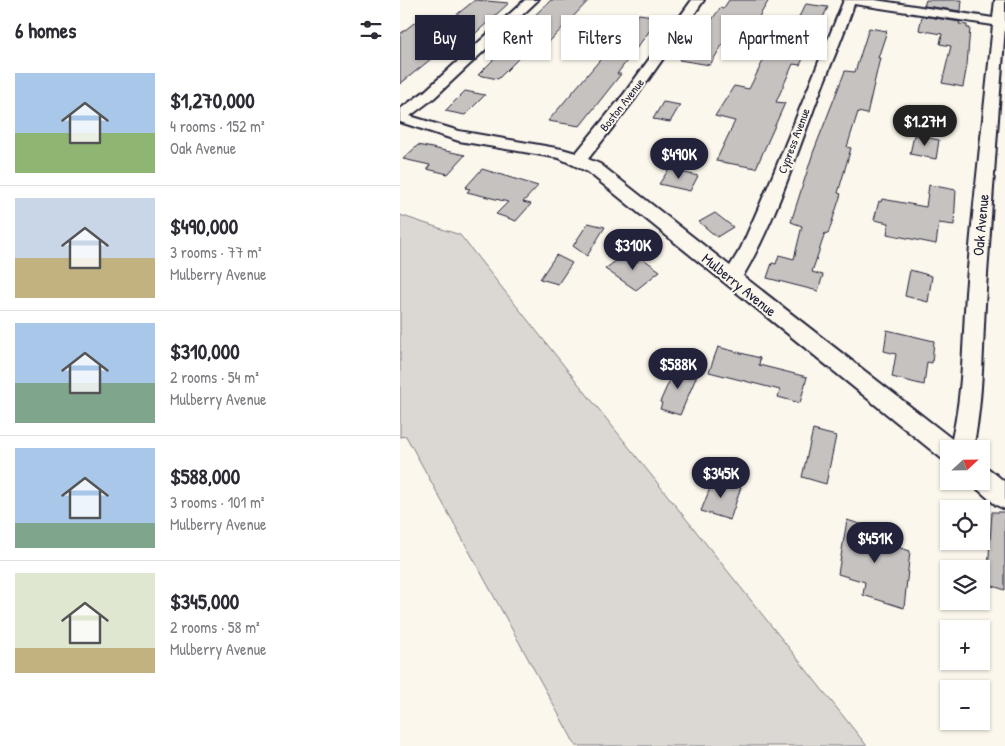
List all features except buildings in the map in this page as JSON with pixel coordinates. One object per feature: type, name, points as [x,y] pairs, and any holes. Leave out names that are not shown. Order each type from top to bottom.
[{"type":"street","points":[[400,116],[429,95],[532,0]]},
{"type":"street","name":"Boston Avenue","points":[[578,160],[634,90],[698,0]]},
{"type":"street","points":[[850,0],[1001,22]]},
{"type":"street","name":"Cypress Avenue","points":[[732,279],[750,249],[815,86],[829,57],[850,0]]},
{"type":"street","name":"Oak Avenue","points":[[963,440],[967,423],[972,368],[976,292],[1001,22],[1001,0]]},
{"type":"street","name":"Mulberry Avenue","points":[[400,116],[416,124],[447,132],[562,154],[594,168],[940,444]]},
{"type":"street","points":[[990,484],[1005,497]]},
{"type":"shaded area","points":[[400,215],[460,235],[867,746],[576,746],[406,436],[400,437]]}]
